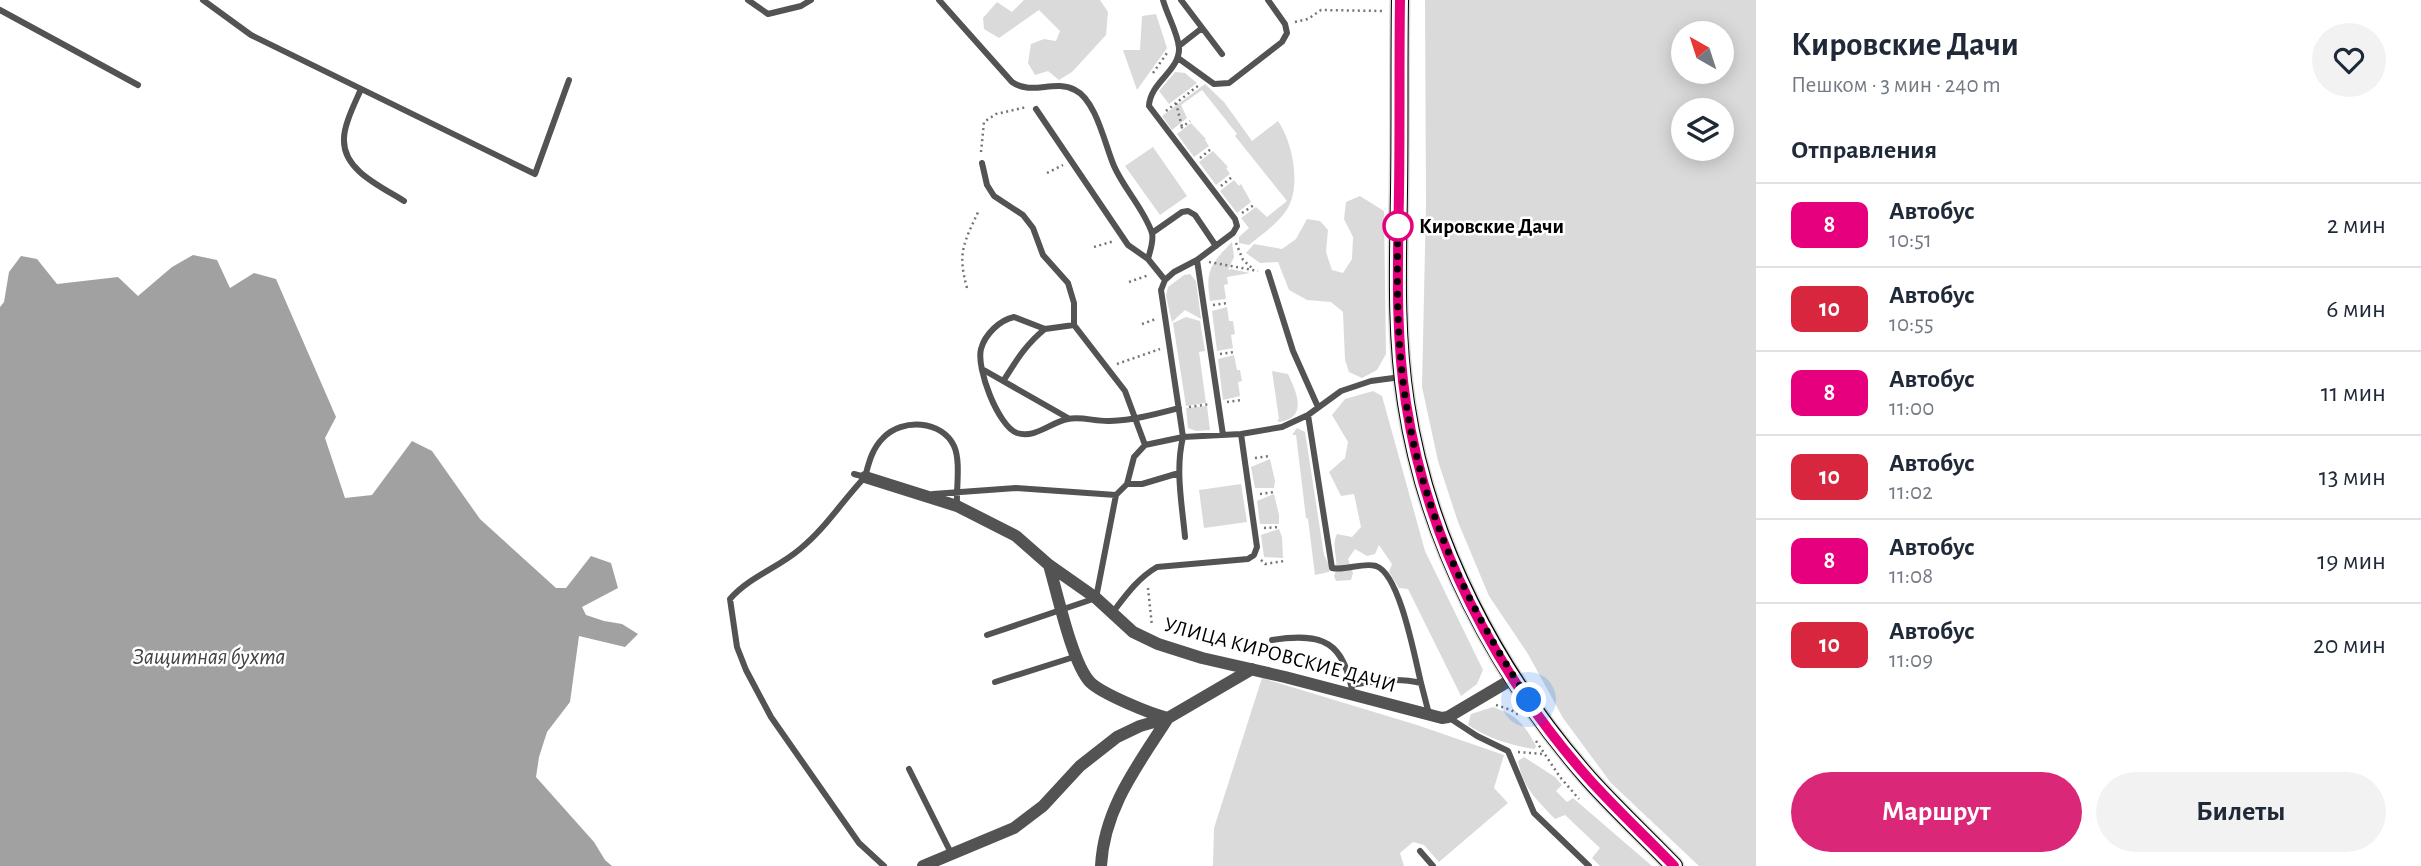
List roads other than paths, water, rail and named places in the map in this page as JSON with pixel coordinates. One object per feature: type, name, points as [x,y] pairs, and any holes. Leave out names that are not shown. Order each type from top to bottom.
[{"type":"main road","points":[[1400,0],[1399,335],[1406,404],[1436,523],[1456,573],[1484,628],[1536,711],[1588,778],[1674,866]]},
{"type":"street","name":"УЛИЦА КИРОВСКИЕ ДАЧИ","points":[[860,476],[957,506],[1016,536],[1049,565],[1096,598],[1133,632],[1156,643],[1202,658],[1352,690],[1429,716],[1448,717]]},
{"type":"street","points":[[1049,565],[1077,656],[1090,682],[1144,712],[1168,718]]},
{"type":"street","points":[[923,866],[1014,828],[1043,807],[1080,766],[1116,737],[1168,718],[1252,669]]},
{"type":"street","points":[[1448,717],[1514,678]]},
{"type":"street","points":[[1101,866],[1106,830],[1118,799],[1134,767],[1168,718]]},
{"type":"lane","points":[[203,0],[251,35],[535,174],[569,80]]},
{"type":"lane","points":[[748,0],[768,14],[801,6],[811,0]]},
{"type":"lane","points":[[939,0],[1020,88],[1059,85],[1077,90],[1096,115],[1115,167],[1152,233],[1148,259]]},
{"type":"lane","points":[[1163,0],[1179,46],[1178,58],[1151,91],[1149,106],[1235,219],[1237,226],[1233,233],[1197,260],[1174,272],[1165,280],[1161,290],[1183,437],[1179,473],[1185,537]]},
{"type":"lane","points":[[1181,0],[1222,54]]},
{"type":"lane","points":[[1178,58],[1213,84],[1229,83],[1282,42],[1287,33],[1285,23],[1268,0]]},
{"type":"lane","points":[[0,10],[138,85]]},
{"type":"lane","points":[[1179,46],[1202,28]]},
{"type":"lane","points":[[361,89],[344,141],[349,161],[367,178],[404,201]]},
{"type":"lane","points":[[1035,108],[1123,238],[1136,252],[1148,259],[1165,280]]},
{"type":"lane","points":[[982,163],[987,185],[994,196],[1023,215],[1033,228],[1043,255],[1068,283],[1074,303],[1074,325],[1125,391],[1145,444]]},
{"type":"lane","points":[[1152,233],[1182,212],[1188,211],[1195,215],[1216,246]]},
{"type":"lane","points":[[1197,260],[1223,435]]},
{"type":"lane","points":[[1268,272],[1293,351],[1318,407]]},
{"type":"lane","points":[[1068,418],[1027,435],[1016,433],[1006,426],[997,412],[982,369],[980,351],[985,339],[1006,319],[1014,317],[1045,329],[1074,325]]},
{"type":"lane","points":[[1004,380],[1032,339],[1045,329]]},
{"type":"lane","points":[[982,369],[1068,418],[1108,421],[1135,419],[1179,408]]},
{"type":"lane","points":[[987,635],[1096,598],[1116,495],[1127,484],[1134,457],[1145,444],[1183,437],[1241,434],[1282,427],[1308,415],[1341,391],[1371,381],[1403,377]]},
{"type":"lane","points":[[1308,415],[1332,568],[1340,570],[1374,566],[1385,572],[1396,590],[1429,716]]},
{"type":"lane","points":[[884,866],[859,843],[771,717],[737,647],[730,599],[738,589],[800,549],[860,476],[884,437],[894,430],[922,425],[936,427],[947,434],[958,458],[957,506]]},
{"type":"lane","points":[[1112,614],[1147,573],[1167,565],[1248,559],[1254,555],[1257,548],[1241,434]]},
{"type":"lane","points":[[1127,484],[1142,484],[1179,473]]},
{"type":"lane","points":[[923,495],[1016,488],[1116,495]]},
{"type":"lane","points":[[1272,640],[1299,636],[1327,642],[1340,654],[1349,673],[1352,690],[1391,679],[1407,679],[1421,683]]},
{"type":"lane","points":[[995,682],[1077,656]]},
{"type":"lane","points":[[1448,717],[1508,751],[1534,813],[1589,866]]},
{"type":"lane","points":[[909,769],[952,855]]},
{"type":"lane","points":[[1420,850],[1433,866]]},
{"type":"water","name":"Защитная бухта","points":[[193,255],[217,260],[230,288],[254,273],[276,279],[336,417],[325,438],[345,498],[372,495],[412,441],[432,451],[480,519],[556,588],[566,588],[591,556],[611,563],[618,588],[582,607],[586,615],[622,624],[638,634],[625,647],[579,636],[570,702],[547,732],[536,777],[612,866],[0,866],[0,307],[4,302],[9,272],[21,256],[37,259],[57,284],[118,277],[138,296],[172,267]]},
{"type":"place","name":"Кировские Дачи","points":[[1398,226]]}]
